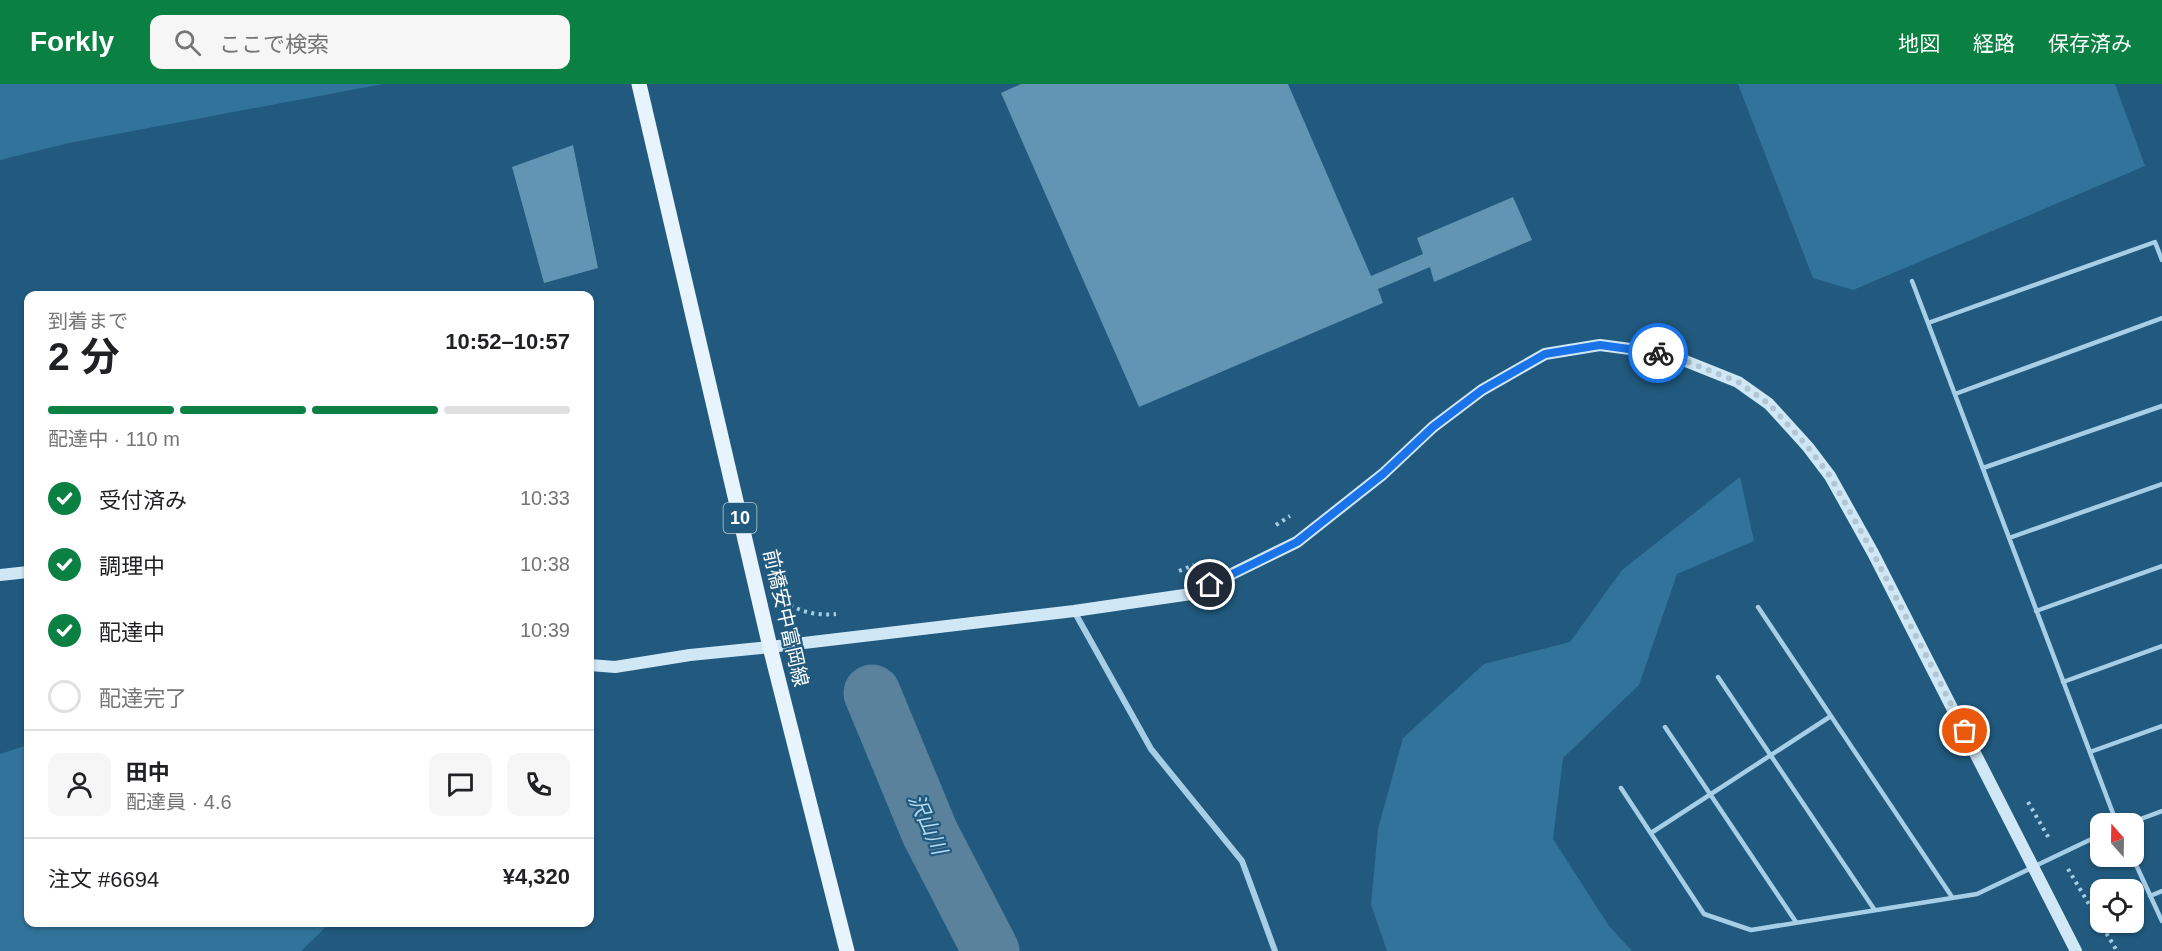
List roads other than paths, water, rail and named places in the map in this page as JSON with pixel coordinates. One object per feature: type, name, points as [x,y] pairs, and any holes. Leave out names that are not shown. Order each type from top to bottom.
[{"type":"main road","name":"前橋安中富岡線","points":[[639,84],[770,647],[846,950]]},
{"type":"street","points":[[594,665],[615,667],[690,655],[1074,611],[1191,594],[1297,542],[1383,474],[1433,427],[1482,390],[1545,354],[1600,345],[1668,354],[1738,382],[1769,404],[1808,447],[1830,476],[1895,595],[2076,951]]},
{"type":"street","points":[[0,574],[24,572]]},
{"type":"street","points":[[1074,611],[1150,749],[1242,861],[1275,951]]},
{"type":"lane","points":[[1928,323],[2155,242],[2162,260]]},
{"type":"lane","points":[[1912,282],[2113,813]]},
{"type":"lane","points":[[1955,394],[2162,318]]},
{"type":"lane","points":[[1983,468],[2162,406]]},
{"type":"lane","points":[[2009,538],[2162,484]]},
{"type":"lane","points":[[2036,611],[2162,566]]},
{"type":"lane","points":[[1758,607],[1952,897]]},
{"type":"lane","points":[[2063,682],[2162,646]]},
{"type":"lane","points":[[1718,677],[1874,909]]},
{"type":"lane","points":[[1651,833],[1831,716]]},
{"type":"lane","points":[[2090,752],[2162,726]]},
{"type":"lane","points":[[1665,728],[1796,922]]},
{"type":"lane","points":[[1621,788],[1704,914],[1751,930],[1977,894],[2090,840]]},
{"type":"lane","points":[[2144,818],[2162,811]]},
{"type":"lane","points":[[2137,867],[2162,921]]},
{"type":"lane","points":[[2150,896],[2162,891]]},
{"type":"waterway","name":"沢山川","points":[[872,693],[930,833],[991,951]]}]
